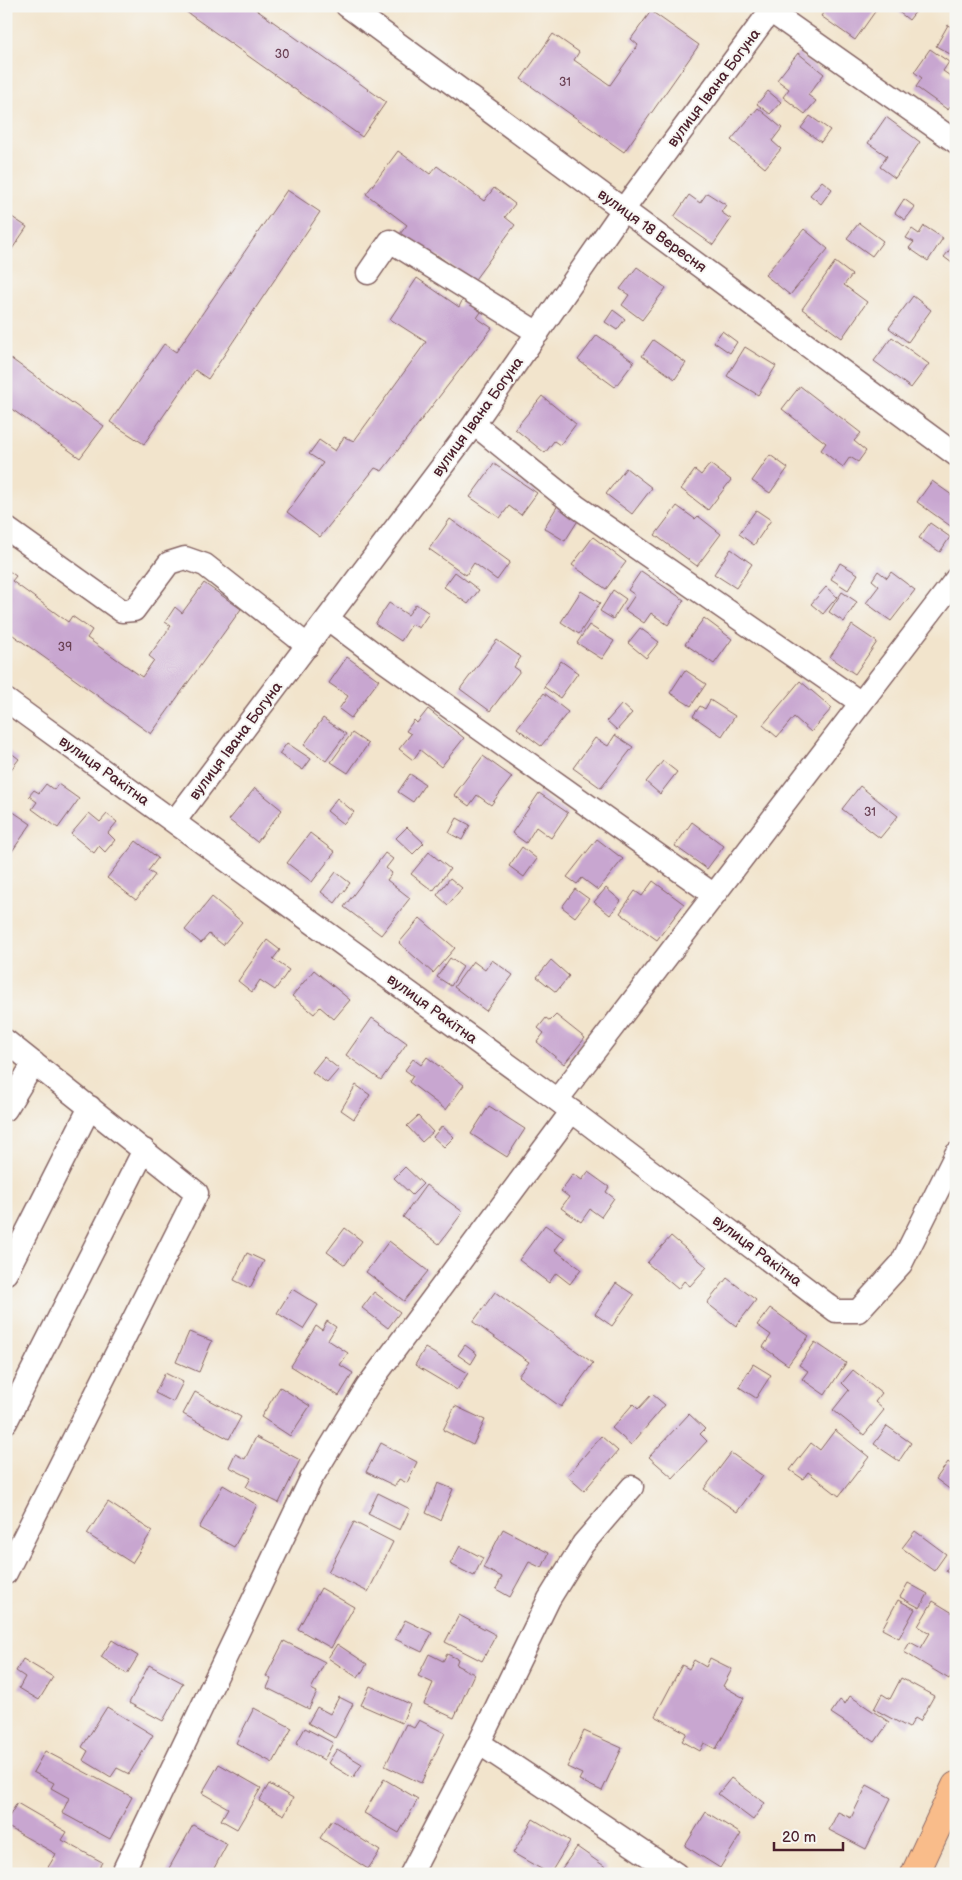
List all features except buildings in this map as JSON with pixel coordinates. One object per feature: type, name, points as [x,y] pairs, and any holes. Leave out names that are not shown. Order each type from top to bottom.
[{"type":"main road","points":[[914,1874],[954,1793]]},
{"type":"street","name":"вулиця 18 Вересня","points":[[347,6],[956,455]]},
{"type":"street","name":"вулиця Івана Богуна","points":[[174,822],[474,424],[623,210],[772,9]]},
{"type":"street","points":[[772,9],[956,142]]},
{"type":"street","points":[[368,273],[390,241],[538,333]]},
{"type":"street","points":[[474,424],[576,506],[861,703]]},
{"type":"street","points":[[6,528],[122,611],[134,610],[170,563],[185,558],[205,565],[308,646]]},
{"type":"street","points":[[122,1874],[312,1479],[367,1387],[564,1105],[714,895],[956,579]]},
{"type":"street","points":[[328,619],[714,895]]},
{"type":"street","name":"вулиця Ракітна","points":[[6,700],[564,1105],[836,1311],[858,1311],[901,1264],[956,1154]]},
{"type":"street","points":[[6,1041],[197,1193],[6,1573]]},
{"type":"street","points":[[6,1109],[34,1063]]},
{"type":"street","points":[[6,1273],[90,1107]]},
{"type":"street","points":[[6,1422],[144,1150]]},
{"type":"street","points":[[412,1874],[549,1600],[583,1544],[632,1487]]},
{"type":"street","points":[[479,1743],[676,1874]]}]
